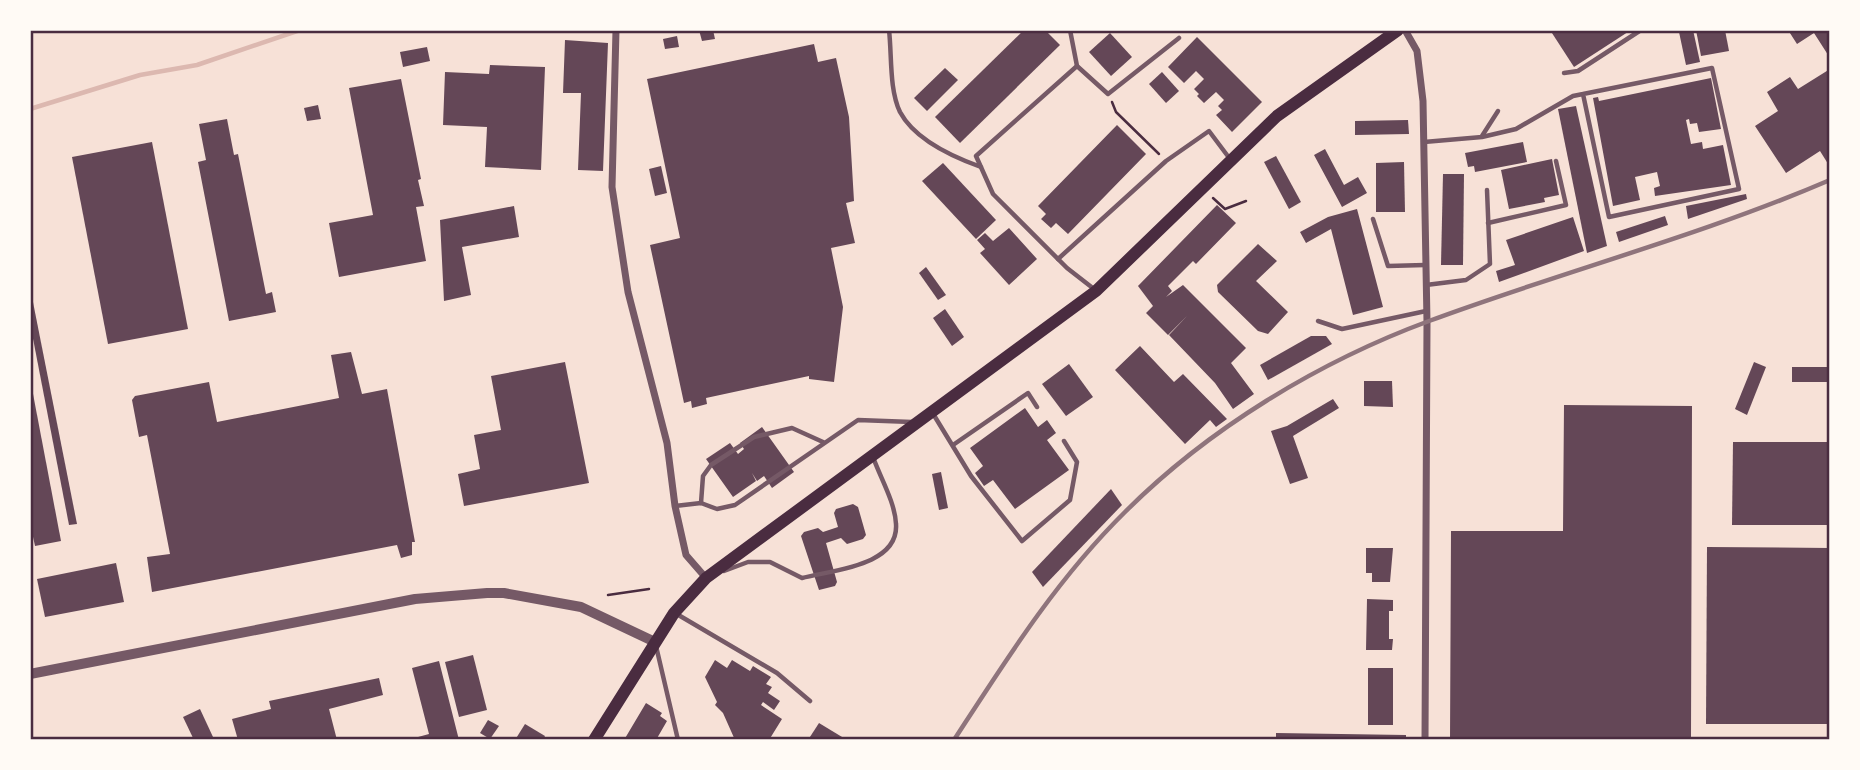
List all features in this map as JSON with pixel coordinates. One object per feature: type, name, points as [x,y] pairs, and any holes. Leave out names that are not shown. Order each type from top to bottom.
[{"type":"main road","points":[[594,740],[674,613],[706,578],[1096,291],[1277,116],[1398,30]]},
{"type":"street","points":[[617,30],[612,187],[628,292],[667,443],[685,555],[706,578]]},
{"type":"street","points":[[1405,30],[1417,51],[1422,73],[1427,311],[1426,740]]},
{"type":"street","points":[[30,674],[415,599],[487,593],[504,593],[581,607],[655,642]]},
{"type":"lane","points":[[889,30],[895,93],[900,111],[908,123],[950,156],[982,168]]},
{"type":"lane","points":[[1070,30],[1077,66],[1108,93],[1179,38]]},
{"type":"lane","points":[[1564,73],[1578,71],[1642,30]]},
{"type":"lane","points":[[1077,66],[976,156],[993,194],[1058,260],[1096,291]]},
{"type":"lane","points":[[1424,142],[1482,137],[1516,129],[1573,96],[1583,94],[1713,68],[1739,189],[1609,217],[1583,94]]},
{"type":"lane","points":[[1482,137],[1498,111]]},
{"type":"lane","points":[[1058,260],[1166,161],[1209,131],[1231,160]]},
{"type":"lane","points":[[1488,223],[1566,205],[1556,160]]},
{"type":"lane","points":[[1426,285],[1466,280],[1490,264],[1487,190]]},
{"type":"lane","points":[[1373,219],[1388,266],[1426,265]]},
{"type":"lane","points":[[1318,321],[1342,329],[1427,311]]},
{"type":"lane","points":[[953,446],[1028,393],[1037,407]]},
{"type":"lane","points":[[931,411],[971,476],[1022,541],[1070,500],[1077,462],[1064,441]]},
{"type":"lane","points":[[675,506],[701,503],[717,509],[735,505],[858,421],[917,422]]},
{"type":"lane","points":[[701,503],[703,476],[711,465],[754,437],[792,428],[824,443]]},
{"type":"lane","points":[[706,578],[748,562],[770,562],[802,578],[882,555],[895,540],[897,522],[873,454]]},
{"type":"lane","points":[[674,613],[777,673],[810,701]]},
{"type":"lane","points":[[655,642],[678,740]]},
{"type":"path","points":[[1108,93],[1116,112],[1166,161]]},
{"type":"path","points":[[1203,188],[1225,209],[1246,201]]},
{"type":"path","points":[[608,595],[649,589]]},
{"type":"building","points":[[699,30],[713,30],[715,39],[702,41]]},
{"type":"building","points":[[1024,30],[1045,30],[1060,45],[960,143],[935,117]]},
{"type":"building","points":[[1550,30],[1631,30],[1574,67]]},
{"type":"building","points":[[1693,30],[1700,62],[1686,65],[1679,32]]},
{"type":"building","points":[[1696,30],[1725,30],[1729,51],[1701,56]]},
{"type":"building","points":[[1788,30],[1830,30],[1830,58],[1814,33],[1797,44]]},
{"type":"building","points":[[1110,33],[1132,57],[1111,76],[1089,52]]},
{"type":"building","points":[[677,36],[679,47],[665,49],[663,39]]},
{"type":"building","points":[[1197,37],[1262,102],[1232,132],[1216,115],[1222,110],[1218,106],[1224,100],[1216,92],[1204,103],[1197,96],[1199,94],[1194,89],[1204,79],[1196,71],[1184,83],[1168,67]]},
{"type":"building","points":[[565,40],[608,43],[603,171],[578,170],[581,93],[563,93]]},
{"type":"building","points":[[814,44],[818,62],[836,58],[849,117],[854,201],[846,203],[855,243],[831,248],[843,307],[834,382],[809,379],[809,376],[706,398],[707,404],[692,408],[691,401],[684,403],[650,245],[680,238],[647,79]]},
{"type":"building","points":[[427,47],[430,61],[403,67],[400,52]]},
{"type":"building","points":[[490,65],[545,67],[541,170],[485,167],[487,127],[443,125],[445,72],[489,74]]},
{"type":"building","points":[[945,68],[958,80],[927,111],[914,98]]},
{"type":"building","points":[[1830,69],[1830,167],[1820,151],[1786,173],[1755,126],[1778,111],[1767,92],[1790,77],[1798,89]]},
{"type":"building","points":[[1162,72],[1179,91],[1166,103],[1149,84]]},
{"type":"building","points":[[1711,78],[1721,129],[1699,132],[1697,123],[1690,124],[1689,119],[1686,120],[1691,144],[1702,142],[1703,149],[1723,145],[1731,185],[1655,196],[1654,188],[1660,186],[1657,172],[1635,177],[1640,200],[1613,206],[1593,98],[1598,97],[1599,101]]},
{"type":"building","points":[[401,79],[421,179],[418,180],[424,206],[416,207],[426,261],[339,277],[329,223],[373,215],[349,88]]},
{"type":"building","points":[[318,105],[321,119],[307,121],[304,108]]},
{"type":"building","points":[[1576,106],[1607,246],[1587,253],[1558,109]]},
{"type":"building","points":[[227,119],[234,155],[238,154],[266,294],[272,292],[276,312],[229,321],[198,162],[206,160],[199,124]]},
{"type":"building","points":[[1408,120],[1409,134],[1355,135],[1355,121]]},
{"type":"building","points":[[1117,125],[1146,154],[1068,234],[1056,223],[1051,228],[1041,219],[1046,214],[1038,206]]},
{"type":"building","points":[[152,142],[188,329],[108,344],[72,157]]},
{"type":"building","points":[[1523,142],[1527,162],[1475,172],[1474,166],[1468,167],[1465,153]]},
{"type":"building","points":[[1325,149],[1344,185],[1358,177],[1367,193],[1342,207],[1314,155]]},
{"type":"building","points":[[1276,156],[1301,202],[1289,209],[1264,162]]},
{"type":"building","points":[[1552,159],[1559,195],[1544,198],[1545,202],[1509,209],[1501,170]]},
{"type":"building","points":[[1404,162],[1405,212],[1376,212],[1376,163]]},
{"type":"building","points":[[943,163],[996,220],[976,239],[922,181]]},
{"type":"building","points":[[661,166],[667,193],[655,196],[649,169]]},
{"type":"building","points":[[1443,174],[1464,174],[1463,265],[1441,265]]},
{"type":"building","points":[[1746,194],[1747,199],[1688,219],[1686,206]]},
{"type":"building","points":[[1217,205],[1236,223],[1196,264],[1193,261],[1168,286],[1172,291],[1166,297],[1183,285],[1246,348],[1231,363],[1254,394],[1233,409],[1215,383],[1169,335],[1187,316],[1168,335],[1146,313],[1153,306],[1138,286]]},
{"type":"building","points":[[514,206],[519,237],[462,247],[471,295],[444,301],[440,220]]},
{"type":"building","points":[[1357,209],[1383,307],[1353,315],[1331,229],[1306,243],[1300,232],[1328,217]]},
{"type":"building","points":[[1665,216],[1668,225],[1619,242],[1616,232]]},
{"type":"building","points":[[1573,217],[1584,251],[1499,282],[1496,271],[1515,265],[1506,240]]},
{"type":"building","points":[[1009,228],[1037,259],[1009,285],[980,253],[985,249],[977,240],[985,233],[993,241]]},
{"type":"building","points":[[1258,244],[1277,261],[1256,281],[1288,312],[1268,334],[1258,331],[1218,292],[1217,285]]},
{"type":"building","points":[[926,267],[946,295],[938,300],[919,273]]},
{"type":"building","points":[[30,287],[77,524],[69,525],[30,323]]},
{"type":"building","points":[[945,309],[964,337],[952,346],[933,318]]},
{"type":"building","points":[[1311,336],[1326,336],[1332,344],[1268,380],[1260,365]]},
{"type":"building","points":[[1140,346],[1174,382],[1183,374],[1227,419],[1216,427],[1210,420],[1185,444],[1115,370]]},
{"type":"building","points":[[351,352],[362,394],[387,389],[415,542],[412,542],[412,555],[401,558],[397,545],[152,592],[147,557],[170,554],[147,435],[139,437],[132,400],[135,396],[209,382],[217,422],[339,398],[331,355]]},
{"type":"building","points":[[565,362],[589,483],[464,506],[458,474],[480,469],[474,435],[501,430],[491,376]]},
{"type":"building","points":[[1754,362],[1766,367],[1747,415],[1735,409]]},
{"type":"building","points":[[1069,364],[1093,397],[1066,416],[1042,384]]},
{"type":"building","points":[[1792,367],[1830,367],[1830,382],[1792,382]]},
{"type":"building","points":[[30,378],[61,541],[35,546],[30,523]]},
{"type":"building","points":[[1364,381],[1392,381],[1393,407],[1364,406]]},
{"type":"building","points":[[1333,399],[1339,408],[1293,436],[1308,478],[1290,484],[1271,431],[1287,426]]},
{"type":"building","points":[[1564,405],[1692,406],[1691,740],[1450,740],[1451,531],[1563,531]]},
{"type":"building","points":[[1025,408],[1038,427],[1047,420],[1056,433],[1047,440],[1069,470],[1015,509],[993,480],[984,486],[975,473],[983,466],[970,448]]},
{"type":"building","points":[[762,427],[794,472],[772,488],[764,476],[757,481],[752,473],[756,481],[733,497],[706,459],[730,443],[738,454],[744,449],[740,443]]},
{"type":"building","points":[[1733,442],[1830,442],[1830,525],[1732,525]]},
{"type":"building","points":[[941,472],[948,508],[939,510],[932,474]]},
{"type":"building","points":[[1111,489],[1122,505],[1043,587],[1032,572]]},
{"type":"building","points":[[853,504],[858,507],[866,535],[863,539],[847,544],[841,538],[826,543],[837,582],[835,586],[819,590],[801,536],[804,532],[818,528],[823,532],[838,527],[834,513],[836,509]]},
{"type":"building","points":[[1707,547],[1830,548],[1829,724],[1706,724]]},
{"type":"building","points":[[1366,548],[1393,548],[1390,582],[1372,582],[1372,573],[1366,573]]},
{"type":"building","points":[[116,563],[124,602],[45,617],[37,579]]},
{"type":"building","points":[[1367,599],[1393,600],[1393,611],[1389,611],[1389,639],[1393,639],[1392,650],[1366,650]]},
{"type":"building","points":[[473,655],[487,710],[459,717],[445,662]]},
{"type":"building","points":[[715,660],[727,668],[732,660],[750,671],[753,666],[771,677],[766,684],[772,687],[768,693],[780,701],[774,710],[763,702],[761,705],[782,719],[769,740],[735,740],[723,713],[715,705],[717,702],[705,677]]},
{"type":"building","points":[[439,661],[459,740],[419,740],[418,737],[429,734],[412,668]]},
{"type":"building","points":[[1368,668],[1393,668],[1393,725],[1368,725]]},
{"type":"building","points":[[379,678],[383,695],[329,709],[337,740],[238,740],[232,719],[271,709],[269,701]]},
{"type":"building","points":[[646,703],[662,713],[660,716],[667,721],[656,740],[624,740]]},
{"type":"building","points":[[200,709],[213,737],[194,740],[183,717]]},
{"type":"building","points":[[488,720],[499,726],[490,739],[480,733]]},
{"type":"building","points":[[819,723],[847,740],[808,740]]},
{"type":"building","points":[[525,724],[545,736],[543,740],[515,740]]},
{"type":"building","points":[[1276,733],[1406,735],[1406,740],[1276,740]]},
{"type":"waterway","points":[[30,109],[140,75],[197,65],[300,30]]},
{"type":"railway","points":[[954,740],[1033,622],[1100,538],[1157,482],[1192,453],[1266,401],[1346,356],[1429,321],[1731,219],[1830,180]]}]
